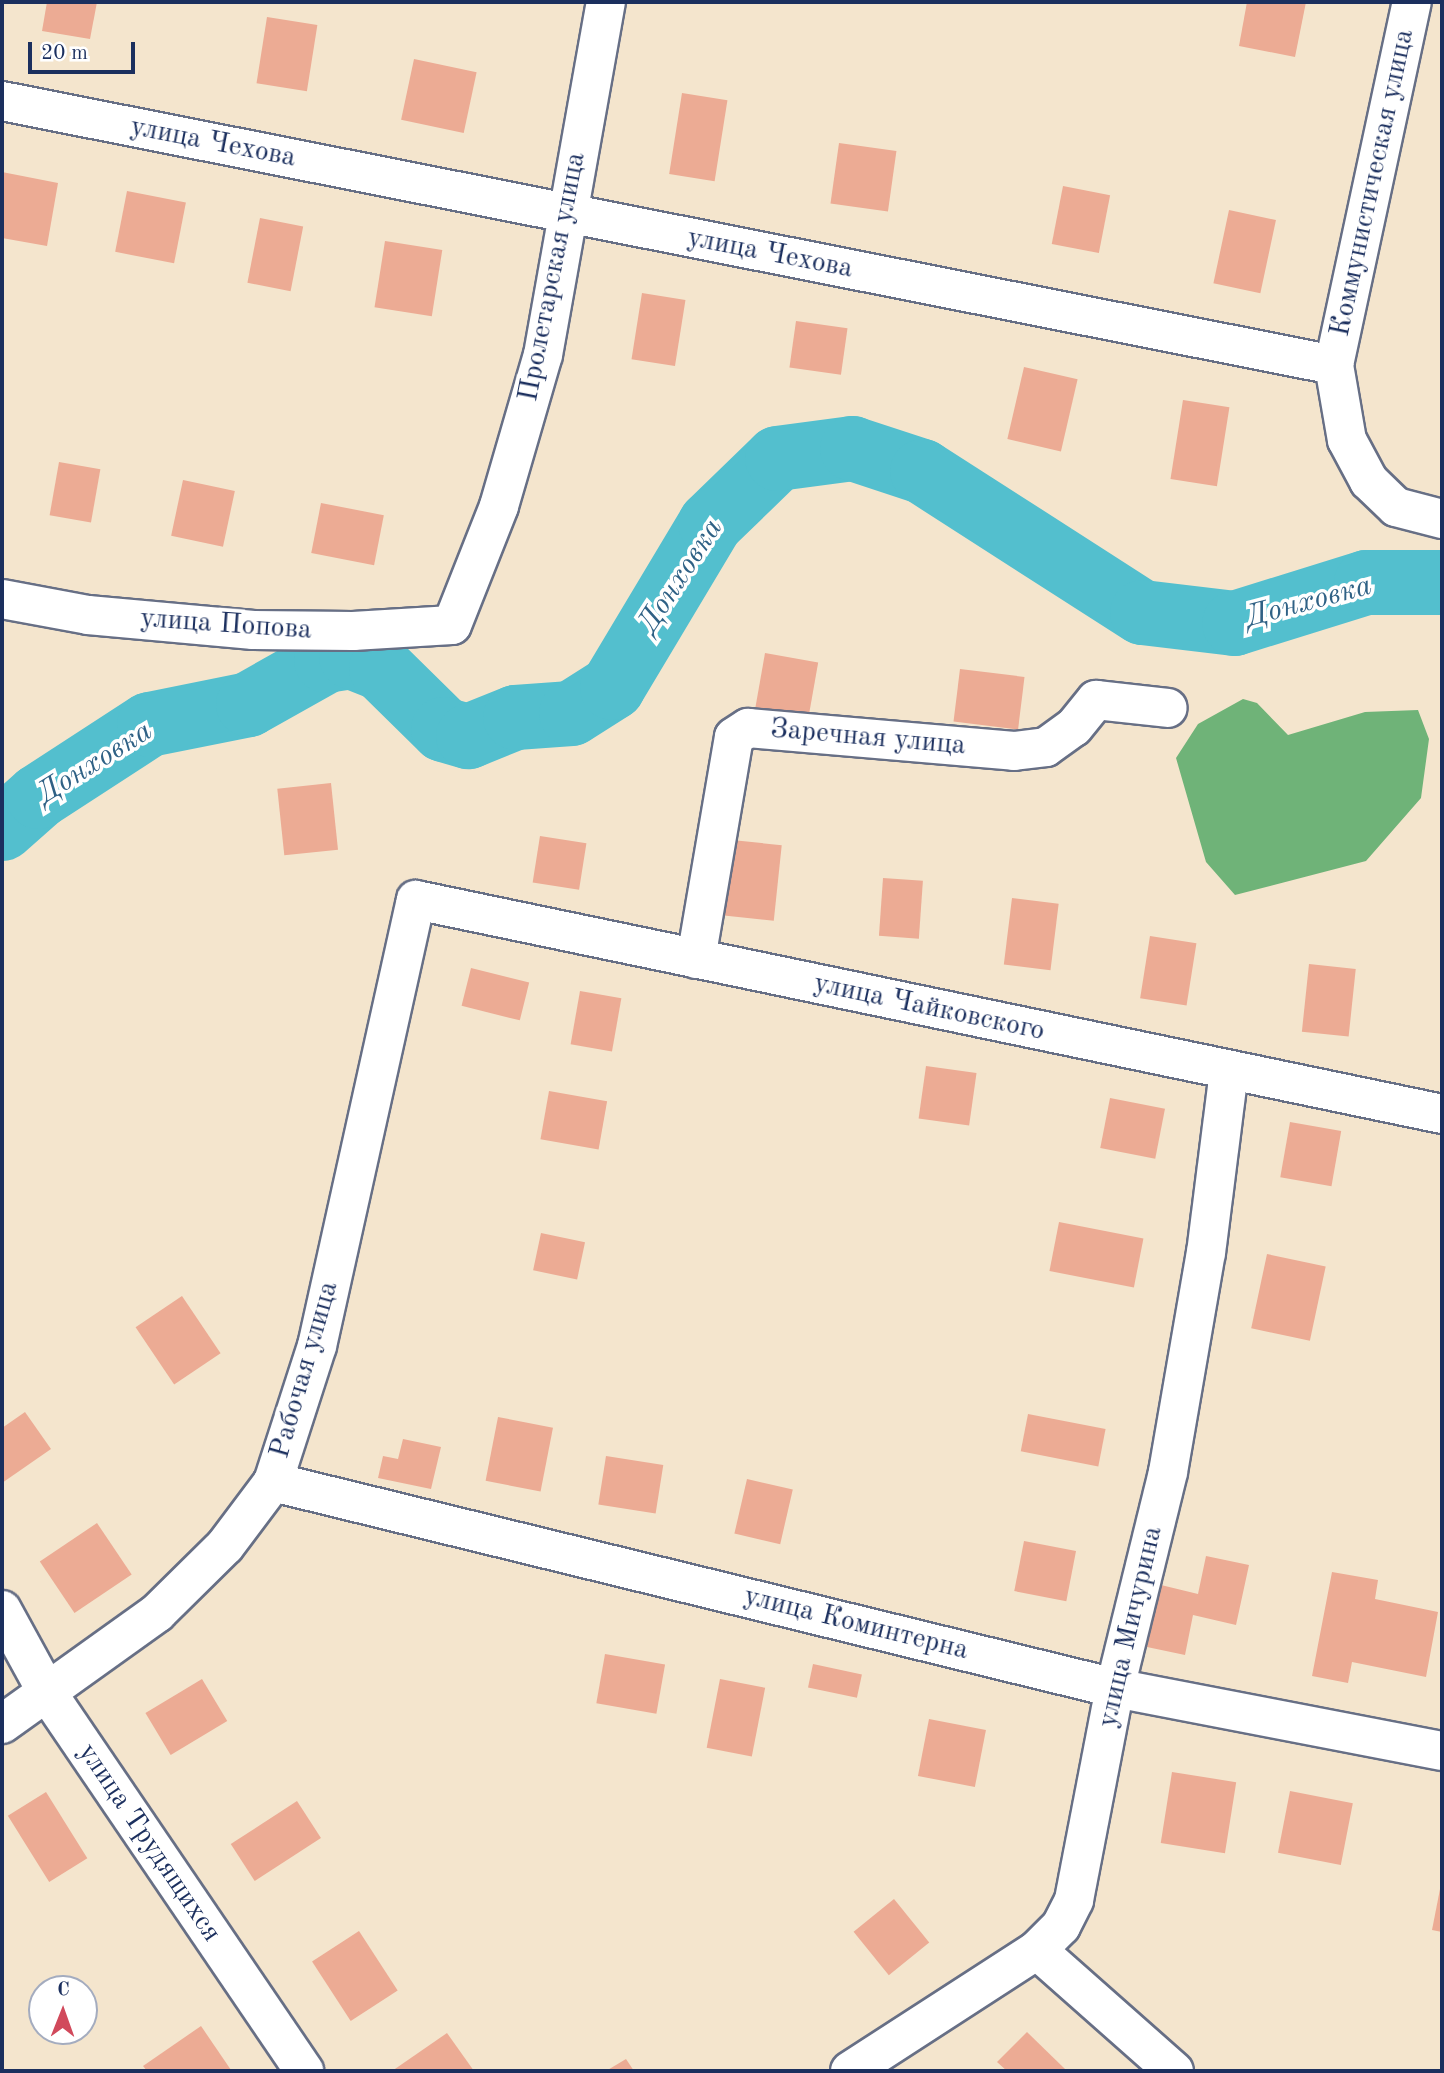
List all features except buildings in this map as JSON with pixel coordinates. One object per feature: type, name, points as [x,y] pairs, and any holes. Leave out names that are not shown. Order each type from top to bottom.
[{"type":"street","name":"Пролетарская улица","points":[[452,625],[499,506],[543,355],[566,214],[606,2]]},
{"type":"street","name":"Коммунистическая улица","points":[[1334,365],[1412,2]]},
{"type":"street","name":"улица Чехова","points":[[2,101],[1334,365]]},
{"type":"street","points":[[1334,365],[1347,440],[1369,481],[1396,507],[1442,519]]},
{"type":"street","name":"улица Попова","points":[[2,599],[88,615],[253,630],[353,631],[452,625]]},
{"type":"street","name":"Заречная улица","points":[[696,959],[734,737],[748,728],[1014,751],[1046,747],[1074,727],[1096,700],[1168,708]]},
{"type":"street","name":"улица Чайковского","points":[[416,900],[1442,1114]]},
{"type":"street","name":"Рабочая улица","points":[[2,1724],[48,1695],[157,1613],[225,1546],[273,1482],[317,1346],[416,900]]},
{"type":"street","name":"улица Мичурина","points":[[850,2071],[1037,1950],[1061,1926],[1074,1900],[1115,1688],[1168,1472],[1206,1253],[1228,1071]]},
{"type":"street","name":"улица Коминтерна","points":[[273,1482],[1115,1688],[1442,1751]]},
{"type":"street","name":"улица Трудящихся","points":[[2,1610],[48,1695],[304,2071]]},
{"type":"street","points":[[1037,1950],[1174,2071]]},
{"type":"green space","points":[[1243,699],[1257,703],[1288,735],[1365,712],[1418,710],[1429,739],[1421,798],[1366,861],[1235,895],[1206,862],[1176,758],[1198,724]]},
{"type":"waterway","name":"Донховка","points":[[2,828],[38,796],[149,724],[248,704],[326,660],[351,656],[381,668],[443,729],[468,736],[515,717],[571,713],[612,687],[710,523],[777,458],[852,448],[922,471],[1142,612],[1234,623],[1366,582],[1442,582]]}]
